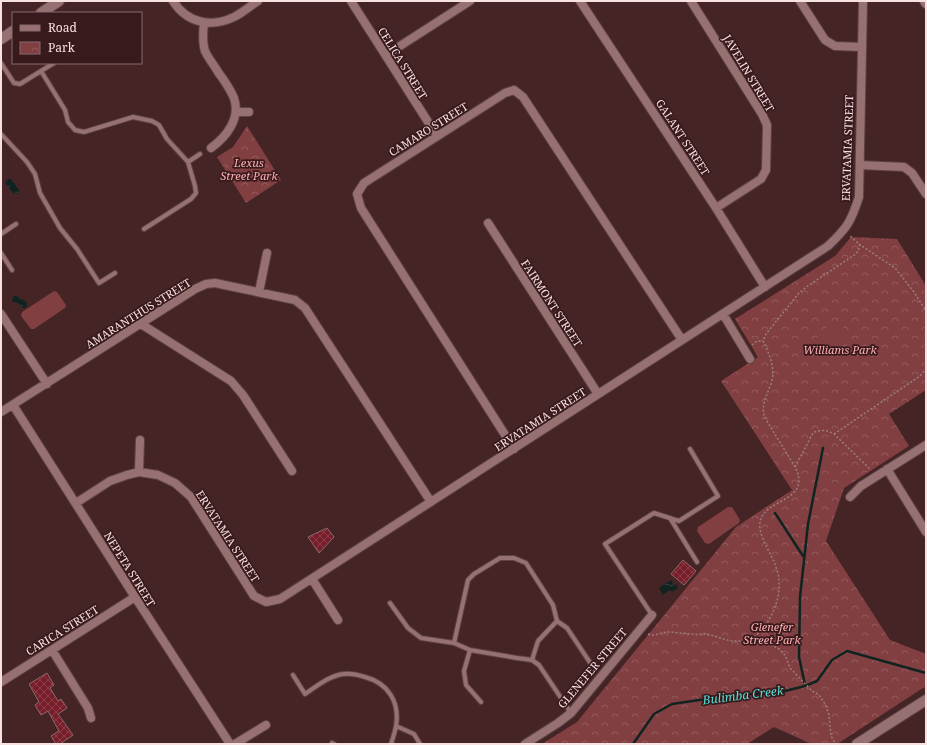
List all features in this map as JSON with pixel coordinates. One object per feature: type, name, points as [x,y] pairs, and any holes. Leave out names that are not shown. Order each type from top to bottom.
[{"type":"street","points":[[173,1],[177,7],[190,18],[204,23],[221,21],[234,17],[258,1]]},
{"type":"street","name":"CELICA STREET","points":[[351,1],[437,136]]},
{"type":"street","points":[[386,55],[470,1]]},
{"type":"street","name":"GALANT STREET","points":[[580,1],[716,208],[765,287]]},
{"type":"street","name":"JAVELIN STREET","points":[[691,1],[762,114],[767,125],[766,170],[761,180],[716,208]]},
{"type":"street","points":[[800,1],[825,40],[835,46],[862,47]]},
{"type":"street","name":"ERVATAMIA STREET","points":[[76,503],[110,481],[127,474],[139,472],[158,475],[175,483],[191,497],[254,596],[266,602],[280,599],[312,579],[828,246],[843,232],[853,217],[859,197],[863,1]]},
{"type":"street","points":[[42,12],[56,2]]},
{"type":"street","points":[[204,23],[203,40],[205,51],[222,76],[234,99],[236,112],[231,127],[221,141],[211,148]]},
{"type":"street","points":[[1,39],[12,32]]},
{"type":"street","name":"CAMARO STREET","points":[[514,449],[361,208],[357,194],[364,183],[505,93],[514,90],[523,97],[682,340]]},
{"type":"street","points":[[236,112],[248,112]]},
{"type":"street","points":[[860,165],[904,167],[912,173],[926,194]]},
{"type":"street","name":"FAIRMONT STREET","points":[[488,222],[598,394]]},
{"type":"street","points":[[259,292],[267,253]]},
{"type":"street","name":"AMARANTHUS STREET","points":[[1,412],[206,284],[215,283],[259,292],[295,300],[305,308],[431,502]]},
{"type":"street","points":[[1,314],[47,384]]},
{"type":"street","points":[[723,314],[750,359]]},
{"type":"street","points":[[141,324],[231,381],[243,395],[292,471]]},
{"type":"street","name":"NEPETA STREET","points":[[13,405],[230,744]]},
{"type":"street","points":[[139,472],[140,440]]},
{"type":"street","points":[[850,497],[861,486],[926,445]]},
{"type":"street","points":[[887,469],[926,532]]},
{"type":"street","points":[[312,579],[338,620]]},
{"type":"street","name":"CARICA STREET","points":[[1,682],[135,597]]},
{"type":"street","name":"GLENEFER STREET","points":[[525,744],[571,713],[652,615]]},
{"type":"street","points":[[52,650],[88,708],[92,718]]},
{"type":"street","points":[[857,744],[926,700]]},
{"type":"street","points":[[235,744],[266,725]]},
{"type":"lane","points":[[1,64],[14,83],[20,84],[52,64]]},
{"type":"lane","points":[[41,71],[65,110],[68,122],[74,130],[84,132],[133,117],[152,121],[159,126],[167,138],[188,162],[196,193],[191,199],[144,229]]},
{"type":"lane","points":[[1,134],[27,162],[35,174],[40,193],[60,228],[77,249],[98,283],[115,273]]},
{"type":"lane","points":[[188,162],[200,154]]},
{"type":"lane","points":[[1,234],[16,224]]},
{"type":"lane","points":[[1,253],[12,270]]},
{"type":"lane","points":[[652,615],[606,544],[654,513],[679,521],[718,496],[690,449]]},
{"type":"lane","points":[[670,518],[697,562]]},
{"type":"lane","points":[[454,643],[468,580],[474,574],[500,558],[514,558],[526,563],[553,605],[557,621],[567,628],[591,664]]},
{"type":"lane","points":[[390,603],[408,628],[421,638],[454,643],[470,650],[532,660],[539,665],[571,713]]},
{"type":"lane","points":[[532,660],[538,641],[557,621]]},
{"type":"lane","points":[[470,650],[464,670],[466,685],[481,702]]},
{"type":"lane","points":[[293,675],[305,694],[330,678],[345,673],[376,680],[389,692],[396,708],[396,726],[391,744]]},
{"type":"lane","points":[[396,726],[414,734],[420,744]]},
{"type":"path","points":[[843,232],[895,268],[914,292],[926,311]]},
{"type":"path","points":[[762,341],[799,293],[856,254],[860,247],[859,244]]},
{"type":"path","points":[[745,350],[757,341],[762,341]]},
{"type":"path","points":[[638,631],[653,636],[667,632],[706,634],[729,641],[738,641],[752,638],[764,626],[772,614],[778,599],[779,583],[776,565],[760,530],[760,520],[767,510],[790,496],[796,490],[798,473],[762,411],[764,400],[772,380],[773,371],[771,361],[762,341]]},
{"type":"path","points":[[834,434],[920,376],[926,369]]},
{"type":"path","points":[[795,467],[813,433],[817,431],[828,431],[834,434],[876,476]]},
{"type":"path","points":[[752,638],[778,648],[785,655],[790,668],[812,691],[819,695],[825,704],[829,715],[832,736],[836,744]]},
{"type":"green space","name":"Lexus Street Park","points":[[247,126],[281,180],[246,203],[217,157],[233,147]]},
{"type":"green space","points":[[851,237],[897,239],[926,286],[926,390],[889,414],[909,446],[844,488],[826,541],[890,640],[926,654],[926,686],[837,744],[812,744],[774,727],[747,744],[542,744],[577,722],[736,527],[792,490],[721,381],[758,357],[735,319],[835,256]]},
{"type":"green space","points":[[54,291],[57,292],[66,305],[65,308],[34,329],[31,329],[21,316],[22,312]]},
{"type":"green space","points":[[835,319],[846,330],[824,351],[814,340]]},
{"type":"green space","points":[[728,507],[732,507],[740,520],[739,523],[709,544],[705,543],[697,531],[698,527]]},
{"type":"water","points":[[8,179],[11,179],[19,190],[18,194],[13,193],[5,183]]},
{"type":"water","points":[[14,296],[26,301],[27,307],[23,308],[18,303],[13,302],[12,300]]},
{"type":"water","points":[[671,580],[674,586],[676,584],[678,588],[672,592],[670,590],[663,595],[659,588]]},
{"type":"building","points":[[327,528],[334,537],[319,553],[308,537]]},
{"type":"building","points":[[683,560],[696,571],[684,585],[671,574]]},
{"type":"building","points":[[47,673],[54,685],[50,688],[58,701],[61,699],[67,708],[58,714],[73,735],[60,744],[56,744],[51,736],[59,731],[48,711],[41,715],[35,705],[39,702],[29,684]]},
{"type":"waterway","points":[[805,685],[799,657],[800,597],[808,524],[823,448]]},
{"type":"waterway","points":[[775,513],[803,556]]},
{"type":"waterway","name":"Bulimba Creek","points":[[633,744],[654,714],[672,704],[733,695],[777,693],[805,686],[817,681],[832,660],[847,651],[926,673]]},
{"type":"park label","name":"Williams Park","points":[[840,349]]},
{"type":"park label","name":"Glenefer Street Park","points":[[772,632]]}]
